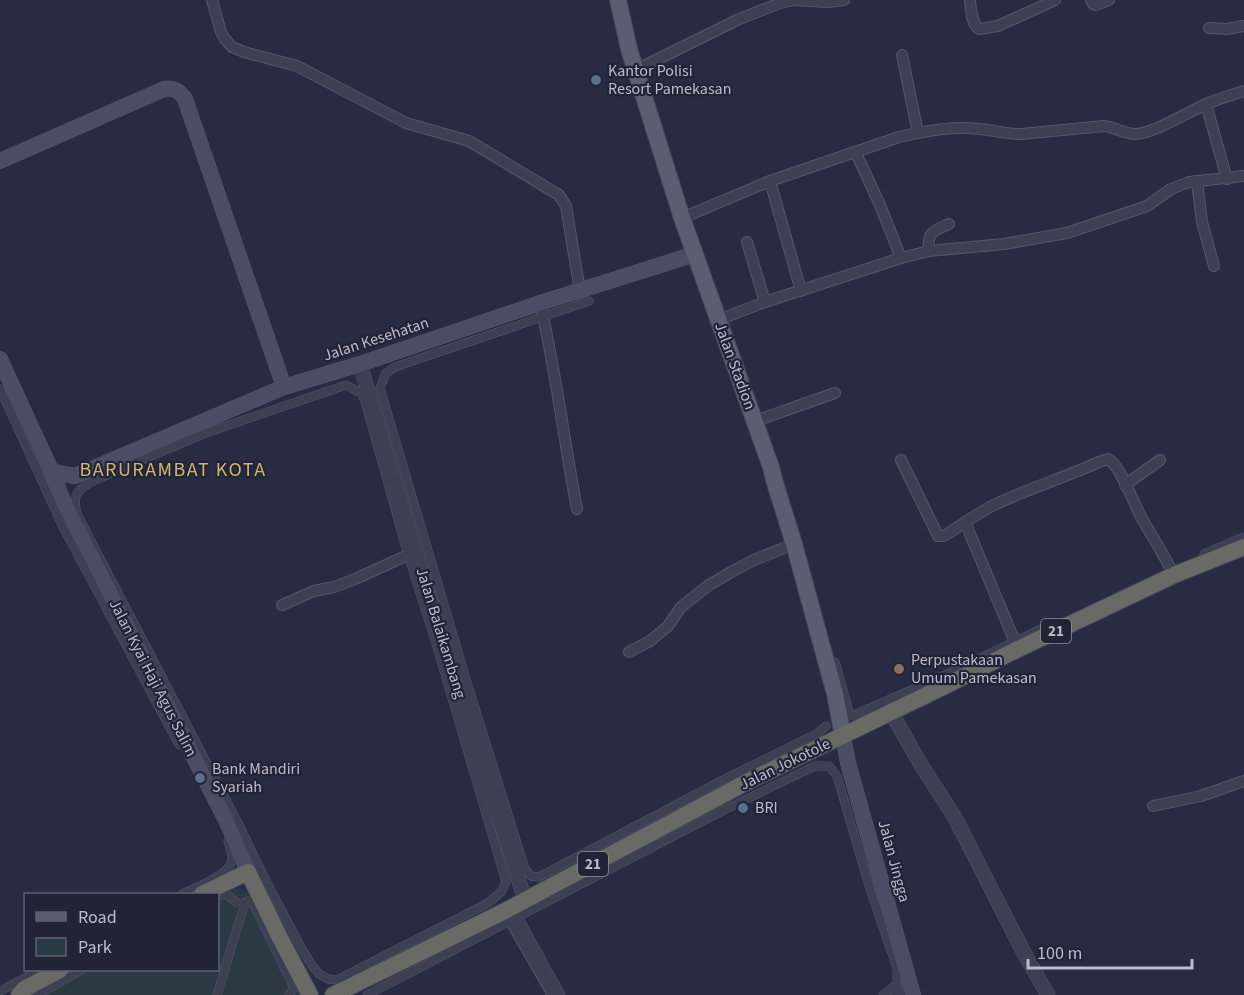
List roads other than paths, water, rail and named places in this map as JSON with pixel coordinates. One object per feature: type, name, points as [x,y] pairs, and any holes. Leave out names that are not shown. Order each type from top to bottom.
[{"type":"highway","name":"Jalan Jokotole","points":[[333,995],[511,916],[525,900],[747,782],[950,684],[1016,645],[1173,572],[1244,547]]},
{"type":"highway","points":[[204,893],[248,872]]},
{"type":"highway","name":"Jalan Kyai Haji Agus Salim","points":[[248,872],[310,995]]},
{"type":"highway","points":[[23,993],[57,971]]},
{"type":"main road","name":"Jalan Stadion","points":[[618,0],[629,49],[682,218],[718,320],[759,420],[772,474],[848,733]]},
{"type":"main road","points":[[0,161],[164,89],[173,88],[180,92],[185,99],[284,387]]},
{"type":"main road","name":"Jalan Kesehatan","points":[[75,476],[284,387],[542,310],[695,254]]},
{"type":"main road","name":"Jalan Kyai Haji Agus Salim","points":[[0,359],[63,501],[226,820],[248,872]]},
{"type":"main road","points":[[51,470],[75,476],[67,488],[63,501]]},
{"type":"main road","name":"Jalan Jingga","points":[[848,733],[848,763],[911,991]]},
{"type":"street","points":[[212,0],[221,32],[232,46],[244,52],[297,66],[406,123],[469,141],[559,195],[566,206],[590,291]]},
{"type":"street","points":[[636,70],[737,20],[780,3],[794,0],[828,2],[844,0]]},
{"type":"street","points":[[970,0],[973,22],[979,29],[998,26],[1038,3],[1055,0]]},
{"type":"street","points":[[1090,0],[1096,5],[1109,0]]},
{"type":"street","points":[[1209,28],[1227,29],[1244,26]]},
{"type":"street","points":[[902,55],[918,133]]},
{"type":"street","points":[[682,218],[770,181],[899,137],[970,128],[1021,134],[1104,126],[1139,134],[1206,104],[1244,91]]},
{"type":"street","points":[[1206,104],[1227,179]]},
{"type":"street","points":[[856,153],[901,258]]},
{"type":"street","points":[[718,320],[765,302],[901,258],[1066,233],[1147,206],[1172,189],[1189,182],[1244,176]]},
{"type":"street","points":[[770,181],[801,291]]},
{"type":"street","points":[[1197,181],[1202,222],[1214,266]]},
{"type":"street","points":[[929,252],[929,236],[933,231],[949,224]]},
{"type":"street","points":[[747,242],[765,302]]},
{"type":"street","points":[[577,509],[542,310],[394,367],[386,373],[380,388],[463,668],[525,868],[531,876],[539,877],[721,781],[818,733],[826,726]]},
{"type":"street","name":"Jalan Balaikambang","points":[[360,364],[412,554],[525,900]]},
{"type":"street","points":[[346,385],[361,393],[365,401],[412,554],[506,882],[501,892],[488,903],[337,980],[328,979],[313,967],[292,931],[74,505],[76,495],[82,486],[97,479],[203,434],[346,385]]},
{"type":"street","points":[[0,389],[63,527],[226,834],[231,854],[230,867],[224,873],[184,893]]},
{"type":"street","points":[[835,393],[759,420],[850,715],[1016,645],[965,522]]},
{"type":"street","points":[[901,460],[938,536],[944,536],[992,506],[1108,459],[1118,470],[1173,572],[1244,537]]},
{"type":"street","points":[[1125,485],[1160,460]]},
{"type":"street","points":[[629,652],[650,641],[668,626],[681,607],[709,585],[754,560],[794,544]]},
{"type":"street","points":[[282,604],[314,591],[355,579],[412,554]]},
{"type":"street","points":[[891,712],[921,765],[954,816],[1048,995]]},
{"type":"street","points":[[367,995],[511,916],[815,766],[830,766],[837,776],[870,889],[897,968],[897,984],[883,995]]},
{"type":"street","points":[[1153,806],[1201,796],[1244,782]]},
{"type":"street","points":[[219,896],[226,894],[236,902]]},
{"type":"street","points":[[217,995],[245,902],[249,901],[254,905],[294,988],[289,995]]},
{"type":"street","points":[[511,916],[553,995]]},
{"type":"street","points":[[511,916],[561,995]]},
{"type":"street","points":[[0,991],[36,971]]},
{"type":"street","points":[[23,993],[76,971]]},
{"type":"street","points":[[896,995],[911,991]]},
{"type":"place","name":"Kantor Polisi Resort Pamekasan","points":[[596,80]]},
{"type":"place","name":"Perpustakaan Umum Pamekasan","points":[[899,669]]},
{"type":"place","name":"Bank Mandiri Syariah","points":[[200,778]]},
{"type":"place","name":"BRI","points":[[743,808]]},
{"type":"district","name":"BARURAMBAT KOTA","points":[[173,470]]}]
